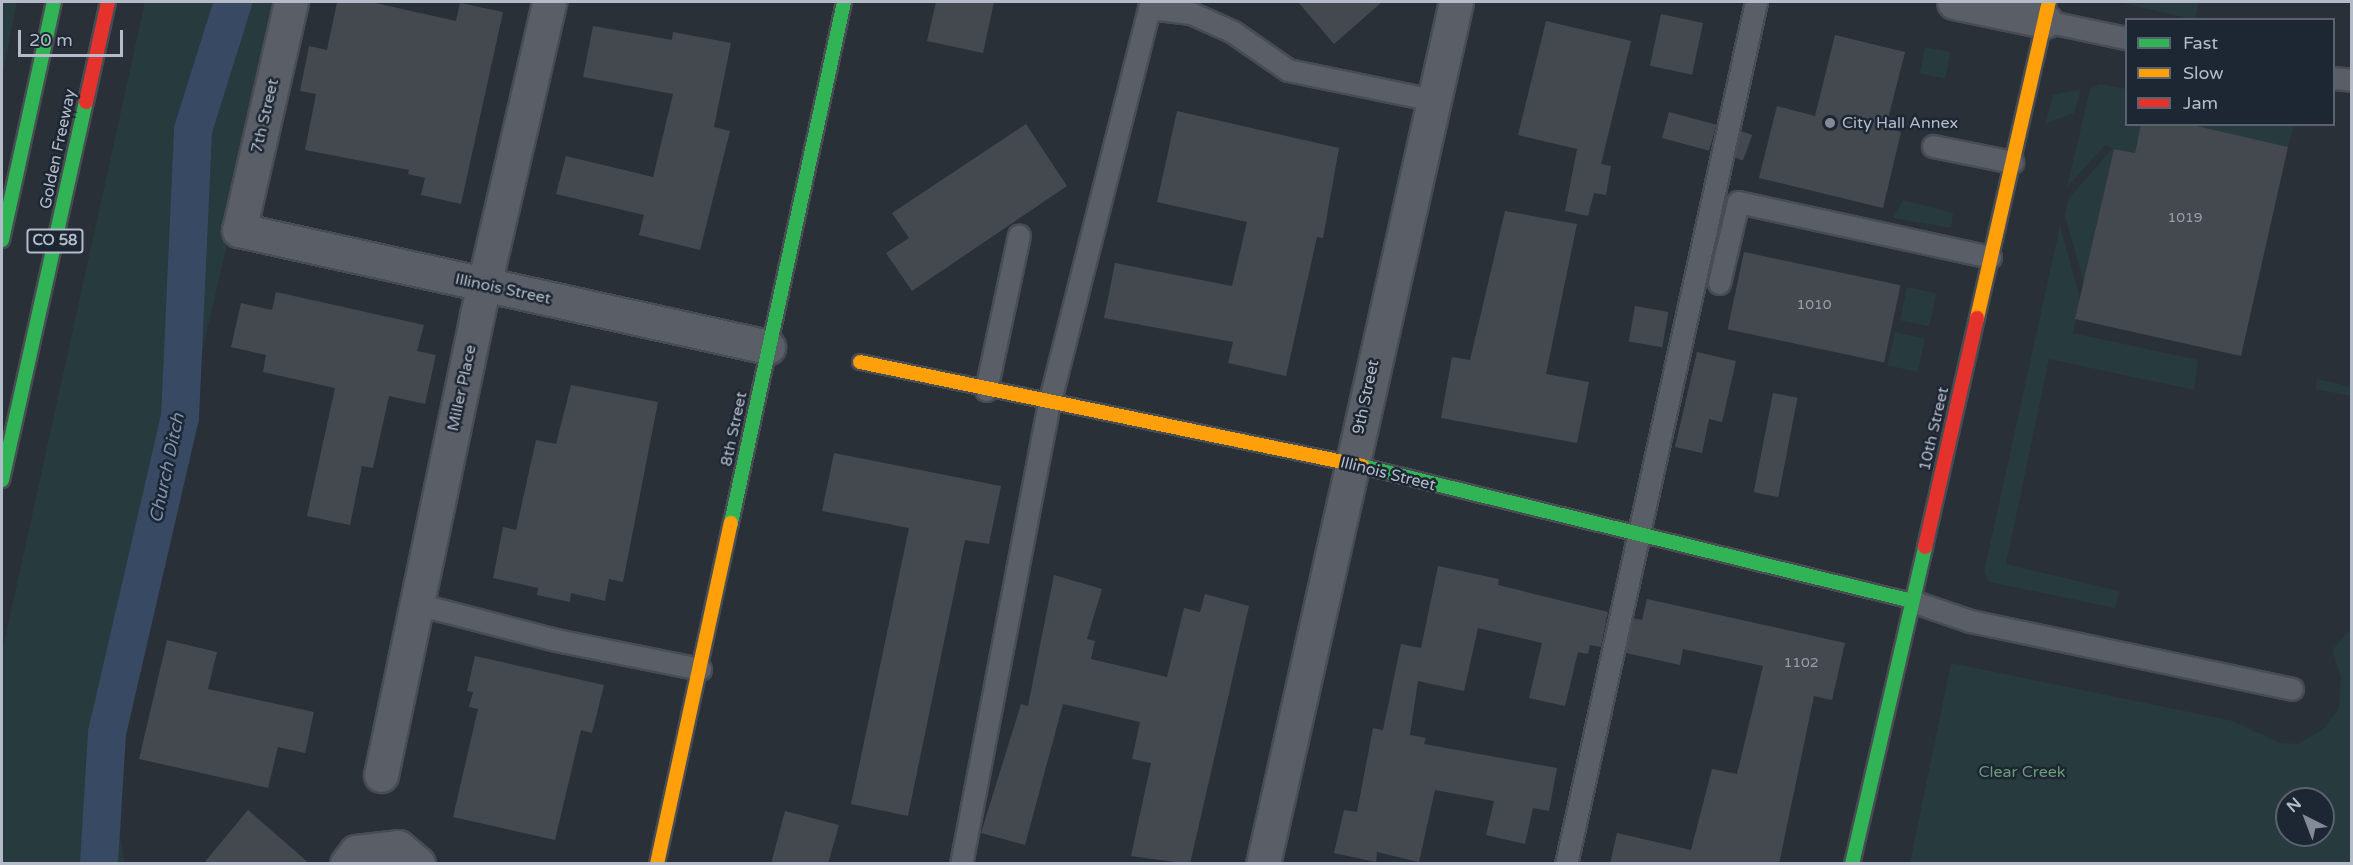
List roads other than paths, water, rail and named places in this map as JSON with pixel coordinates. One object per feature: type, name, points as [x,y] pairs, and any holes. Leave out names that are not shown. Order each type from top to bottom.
[{"type":"main road","name":"CO 58","points":[[2,240],[54,2]]},
{"type":"main road","name":"Golden Freeway","points":[[2,480],[108,2]]},
{"type":"main road","name":"8th Street","points":[[657,864],[844,2]]},
{"type":"main road","name":"10th Street","points":[[1852,864],[2047,11]]},
{"type":"main road","name":"Illinois Street","points":[[860,362],[1049,404],[1352,465],[1874,588],[1912,601]]},
{"type":"street","name":"7th Street","points":[[238,230],[291,2]]},
{"type":"street","name":"Miller Place","points":[[381,775],[483,285],[549,2]]},
{"type":"street","name":"9th Street","points":[[1263,864],[1455,2]]},
{"type":"street","points":[[1954,2],[2047,11]]},
{"type":"street","name":"Illinois Street","points":[[238,230],[768,347]]},
{"type":"street","points":[[347,864],[356,852],[398,848],[418,864]]},
{"type":"lane","points":[[1566,864],[1756,2]]},
{"type":"lane","points":[[961,864],[1049,404],[1150,5],[1191,13],[1233,32],[1288,70],[1433,100]]},
{"type":"lane","points":[[2047,11],[2125,37]]},
{"type":"lane","points":[[2335,78],[2352,80]]},
{"type":"lane","points":[[1934,146],[2012,162]]},
{"type":"lane","points":[[1719,283],[1738,202],[1990,257]]},
{"type":"lane","points":[[986,390],[1019,235]]},
{"type":"lane","points":[[1912,601],[1970,621],[2292,688]]},
{"type":"lane","points":[[417,604],[556,640],[700,669]]},
{"type":"waterway","name":"Church Ditch","points":[[99,864],[107,733],[180,418],[193,130],[233,2]]},
{"type":"place","name":"City Hall Annex","points":[[1830,123]]},
{"type":"park label","name":"Clear Creek","points":[[2022,772]]}]
